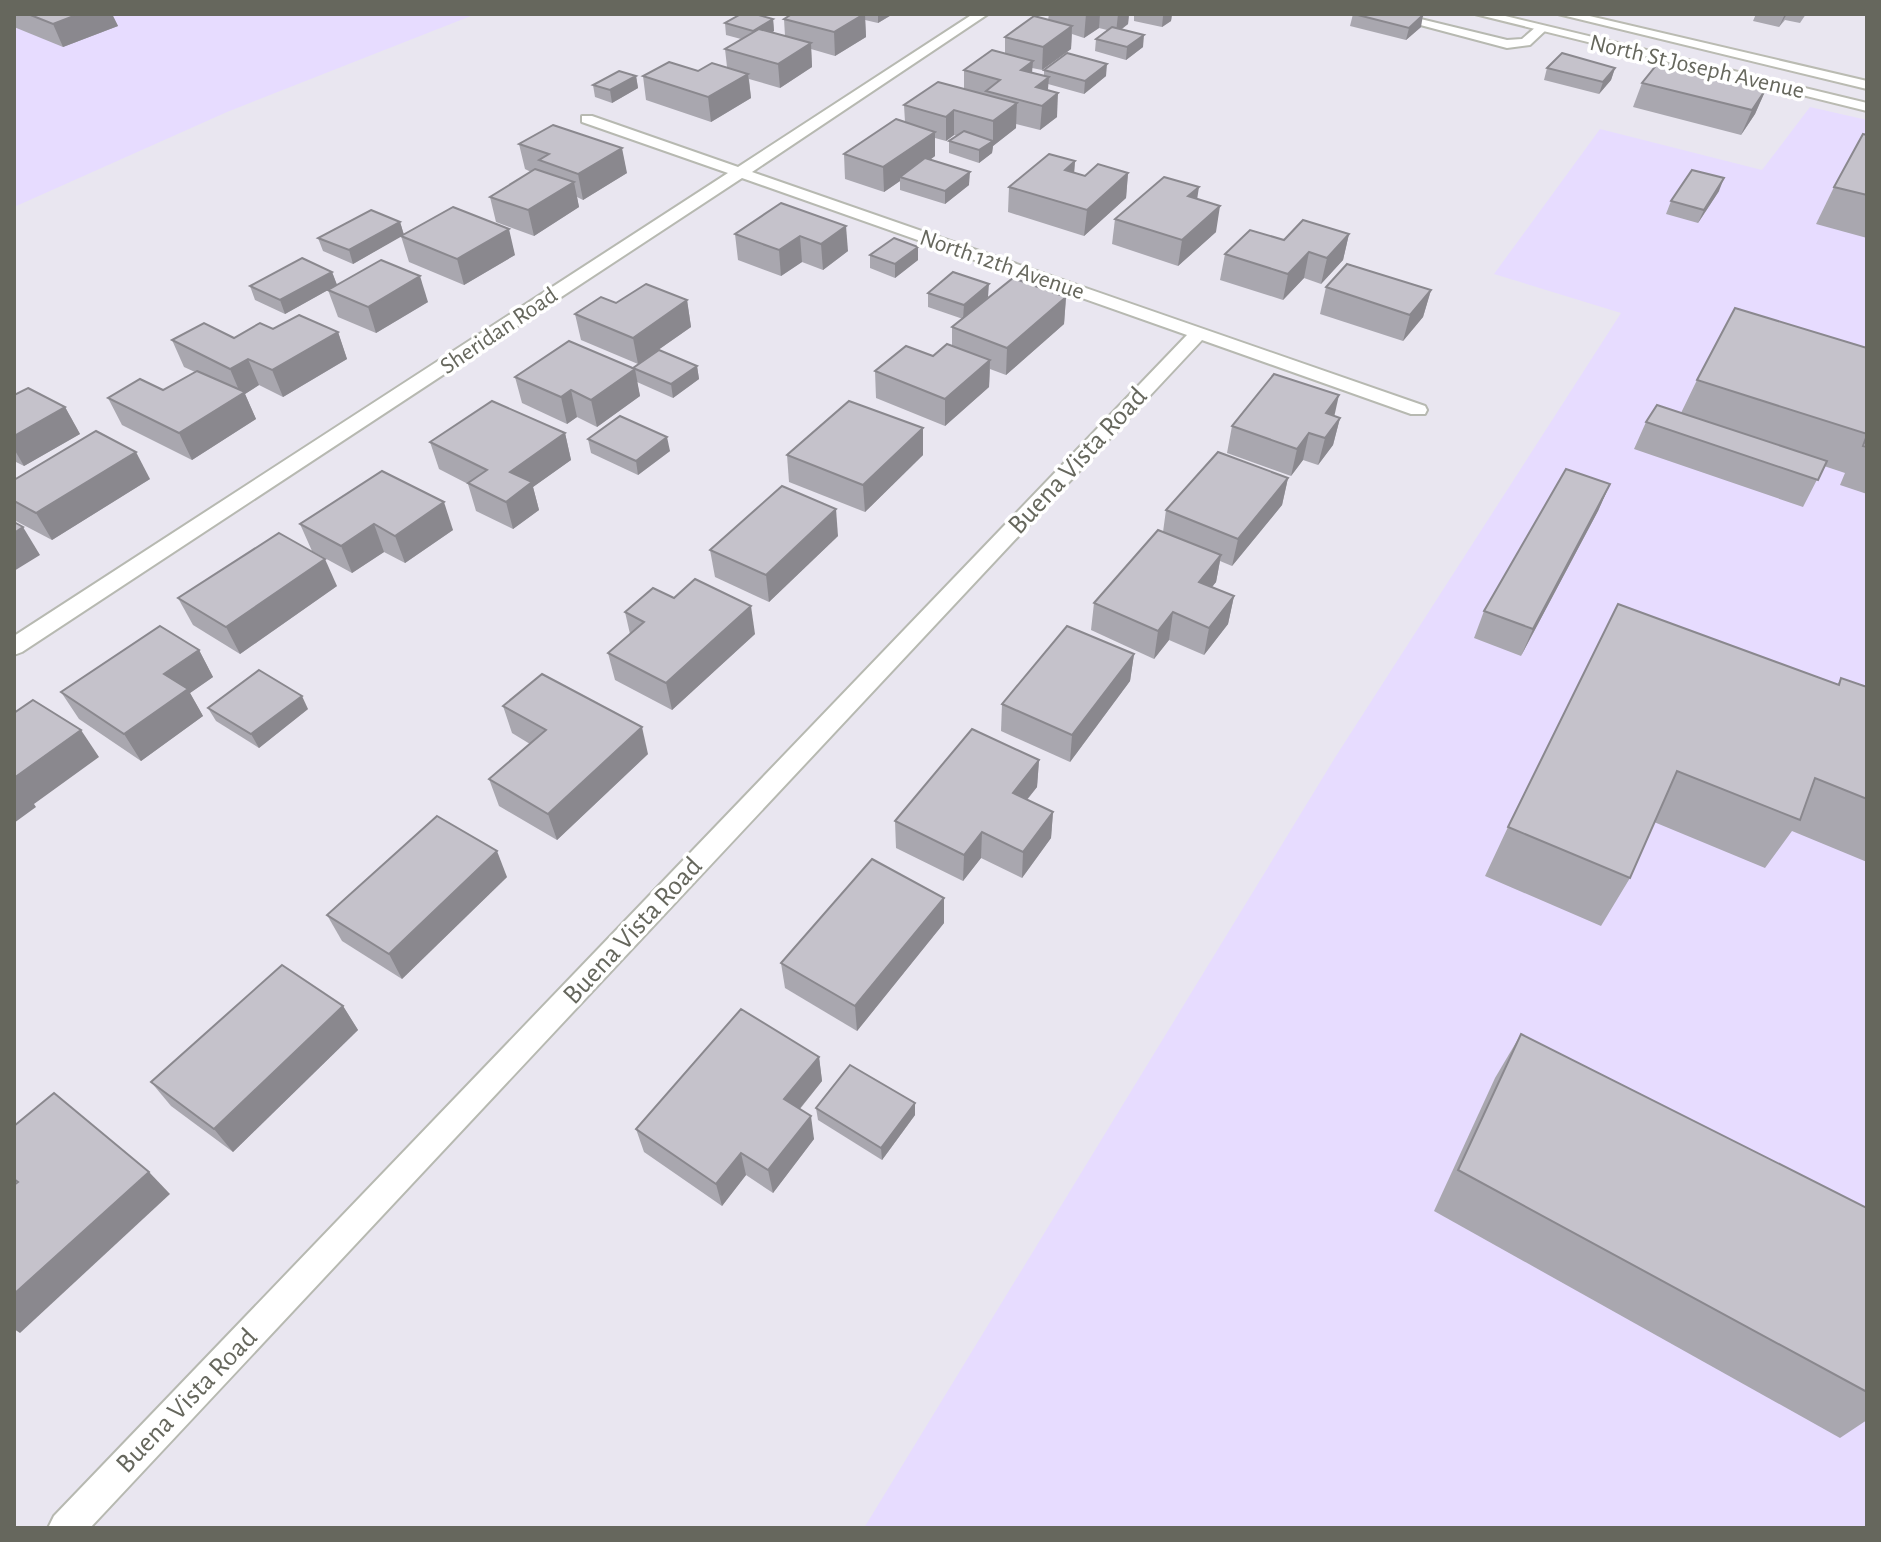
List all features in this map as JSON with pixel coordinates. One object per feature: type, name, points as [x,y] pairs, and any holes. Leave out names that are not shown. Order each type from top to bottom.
[{"type":"street","name":"Sheridan Road","points":[[14,647],[982,14]]},
{"type":"street","name":"North St Joseph Avenue","points":[[1481,14],[1867,107]]},
{"type":"street","name":"North St Joseph Avenue","points":[[1564,14],[1867,85]]},
{"type":"street","name":"North 12th Avenue","points":[[587,119],[1418,410]]},
{"type":"street","name":"Buena Vista Road","points":[[66,1528],[1198,334]]},
{"type":"lane","points":[[1385,14],[1507,44],[1526,42],[1541,29]]},
{"type":"shaded area","points":[[14,14],[476,14],[227,112],[14,207]]},
{"type":"shaded area","points":[[1810,107],[1867,120],[1867,1528],[864,1528],[1336,756],[1621,313],[1494,274],[1600,129],[1762,170]]},
{"type":"building","points":[[28,14],[79,14],[53,24]]},
{"type":"building","points":[[741,14],[773,19],[753,31],[725,23]]},
{"type":"building","points":[[792,14],[864,14],[834,32],[784,19]]},
{"type":"building","points":[[1354,14],[1419,14],[1423,15],[1409,28]]},
{"type":"building","points":[[1034,16],[1072,26],[1043,47],[1005,37]]},
{"type":"building","points":[[1112,27],[1144,35],[1127,47],[1096,39]]},
{"type":"building","points":[[759,29],[811,43],[778,64],[725,49]]},
{"type":"building","points":[[992,50],[1033,61],[1021,70],[1049,77],[1036,87],[1058,93],[1042,106],[986,91],[1000,80],[964,70]]},
{"type":"building","points":[[1067,53],[1107,64],[1085,81],[1044,70]]},
{"type":"building","points":[[1562,53],[1615,68],[1603,82],[1547,68]]},
{"type":"building","points":[[669,62],[698,71],[712,63],[748,74],[708,97],[643,76]]},
{"type":"building","points":[[1658,63],[1766,89],[1752,110],[1642,83]]},
{"type":"building","points":[[619,71],[636,76],[610,90],[593,85]]},
{"type":"building","points":[[938,82],[1017,103],[993,121],[954,110],[946,117],[904,105]]},
{"type":"building","points":[[896,119],[935,132],[883,167],[844,154]]},
{"type":"building","points":[[553,125],[622,148],[578,174],[539,160],[549,154],[519,144]]},
{"type":"building","points":[[964,131],[993,141],[979,150],[949,141]]},
{"type":"building","points":[[1863,134],[1867,135],[1867,195],[1834,187]]},
{"type":"building","points":[[1049,154],[1075,161],[1065,170],[1085,176],[1098,164],[1128,173],[1087,210],[1009,187]]},
{"type":"building","points":[[925,158],[970,172],[945,191],[900,177]]},
{"type":"building","points":[[535,169],[574,182],[528,210],[490,197]]},
{"type":"building","points":[[1692,170],[1724,178],[1704,210],[1671,201]]},
{"type":"building","points":[[1164,177],[1199,187],[1188,196],[1220,206],[1182,240],[1115,219]]},
{"type":"building","points":[[781,203],[846,226],[821,244],[800,236],[779,250],[735,234]]},
{"type":"building","points":[[453,207],[509,229],[457,259],[401,236]]},
{"type":"building","points":[[371,210],[400,222],[349,250],[318,238]]},
{"type":"building","points":[[1303,220],[1349,234],[1327,258],[1309,252],[1288,274],[1225,254],[1250,230],[1284,240]]},
{"type":"building","points":[[894,238],[918,247],[895,264],[870,255]]},
{"type":"building","points":[[302,258],[332,272],[280,300],[250,286]]},
{"type":"building","points":[[381,260],[420,276],[368,307],[328,290]]},
{"type":"building","points":[[1347,264],[1431,290],[1410,315],[1326,287]]},
{"type":"building","points":[[953,272],[989,284],[964,305],[928,293]]},
{"type":"building","points":[[1013,278],[1066,297],[1007,348],[952,327]]},
{"type":"building","points":[[646,284],[687,300],[633,338],[575,314],[601,297],[616,303]]},
{"type":"building","points":[[1735,308],[1867,348],[1867,434],[1697,380]]},
{"type":"building","points":[[299,315],[338,332],[272,370],[248,359],[230,369],[172,340],[204,323],[234,338],[260,323],[273,329]]},
{"type":"building","points":[[569,341],[635,369],[591,400],[571,390],[561,397],[515,377]]},
{"type":"building","points":[[947,344],[990,360],[945,399],[875,371],[906,346],[933,356]]},
{"type":"building","points":[[659,350],[697,366],[671,384],[633,368]]},
{"type":"building","points":[[197,371],[245,392],[179,433],[108,398],[140,379],[163,390]]},
{"type":"building","points":[[1274,374],[1339,395],[1326,413],[1340,418],[1325,438],[1309,433],[1297,449],[1232,426]]},
{"type":"building","points":[[28,388],[65,407],[14,436],[14,395]]},
{"type":"building","points":[[492,401],[565,433],[510,472],[532,482],[506,502],[468,483],[487,470],[430,442]]},
{"type":"building","points":[[849,401],[923,428],[863,485],[787,455]]},
{"type":"building","points":[[1657,405],[1827,461],[1818,480],[1646,422]]},
{"type":"building","points":[[620,416],[667,437],[636,461],[588,439]]},
{"type":"building","points":[[96,431],[136,452],[36,513],[14,501],[14,480]]},
{"type":"building","points":[[1218,452],[1288,478],[1238,539],[1166,510]]},
{"type":"building","points":[[1566,469],[1610,484],[1533,629],[1484,611]]},
{"type":"building","points":[[382,471],[444,502],[395,536],[374,524],[341,546],[300,524]]},
{"type":"building","points":[[782,486],[836,509],[766,575],[710,550]]},
{"type":"building","points":[[14,522],[23,527],[14,533]]},
{"type":"building","points":[[1158,530],[1221,555],[1199,582],[1234,596],[1209,628],[1173,612],[1158,631],[1094,603]]},
{"type":"building","points":[[279,533],[325,559],[226,627],[178,598]]},
{"type":"building","points":[[695,579],[751,606],[666,683],[608,653],[644,622],[625,612],[653,588],[674,598]]},
{"type":"building","points":[[1618,604],[1839,685],[1841,678],[1867,687],[1867,799],[1815,778],[1800,820],[1677,771],[1630,878],[1508,827]]},
{"type":"building","points":[[160,626],[199,650],[164,674],[188,689],[124,734],[61,692]]},
{"type":"building","points":[[1067,626],[1134,654],[1072,735],[1002,704]]},
{"type":"building","points":[[259,670],[302,696],[251,734],[208,708]]},
{"type":"building","points":[[542,674],[642,727],[548,814],[489,779],[546,730],[503,706]]},
{"type":"building","points":[[33,700],[81,730],[14,778],[14,713]]},
{"type":"building","points":[[972,729],[1039,760],[1013,793],[1053,812],[1023,852],[982,832],[964,855],[895,821]]},
{"type":"building","points":[[437,816],[497,851],[389,954],[327,915]]},
{"type":"building","points":[[872,859],[944,898],[855,1006],[781,963]]},
{"type":"building","points":[[282,965],[343,1006],[214,1129],[151,1082]]},
{"type":"building","points":[[741,1009],[819,1057],[784,1099],[811,1116],[768,1170],[741,1153],[716,1184],[636,1129]]},
{"type":"building","points":[[1521,1034],[1867,1208],[1867,1392],[1458,1170]]},
{"type":"building","points":[[850,1065],[915,1103],[881,1148],[816,1108]]},
{"type":"building","points":[[54,1093],[149,1172],[14,1294],[14,1185],[18,1182],[14,1179],[14,1126]]}]
